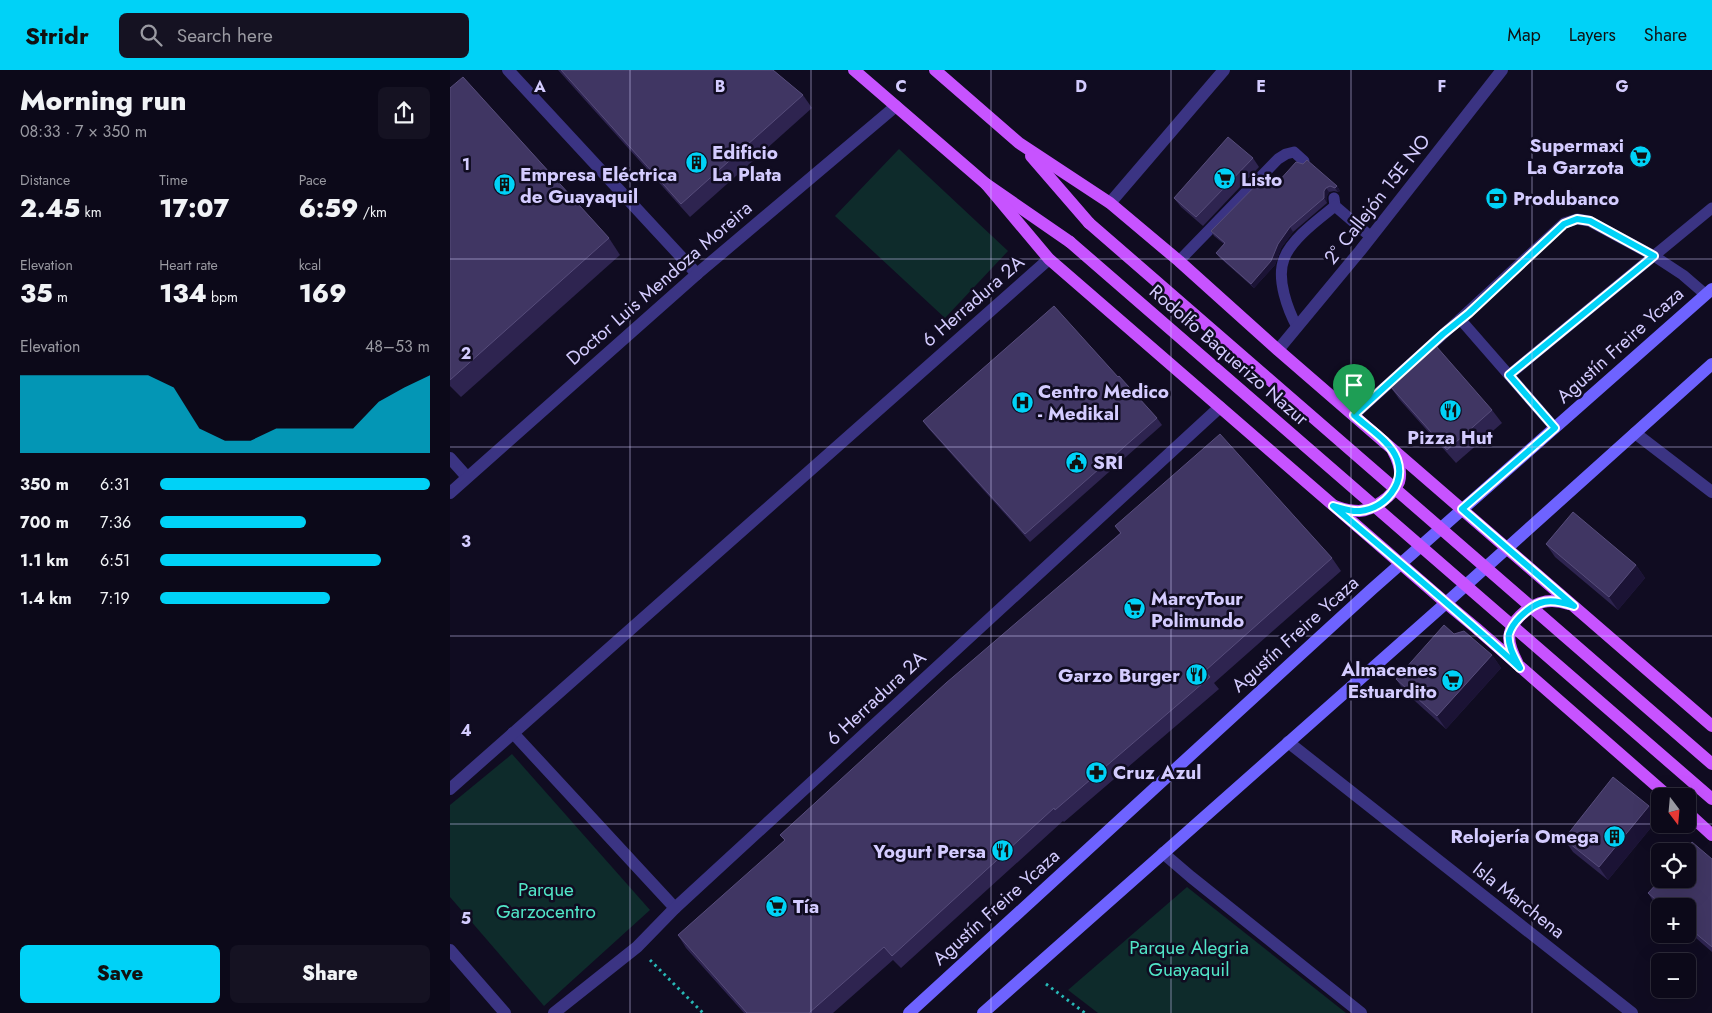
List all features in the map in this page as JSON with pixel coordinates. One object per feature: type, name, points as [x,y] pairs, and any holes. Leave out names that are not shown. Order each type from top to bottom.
[{"type":"main road","points":[[854,70],[986,184],[1049,259],[1659,788]]},
{"type":"main road","points":[[935,70],[1020,143],[1110,203],[1179,261],[1278,350],[1712,726]]},
{"type":"main road","name":"Rodolfo Baquerizo Nazur","points":[[1020,143],[1089,223],[1712,764]]},
{"type":"main road","name":"Rodolfo Baquerizo Nazur","points":[[986,184],[1070,242],[1712,799]]},
{"type":"main road","name":"Agustín Freire Ycaza","points":[[908,1013],[1400,564],[1709,292]]},
{"type":"main road","points":[[983,1013],[1446,603],[1712,364]]},
{"type":"main road","points":[[1333,506],[1359,511],[1370,508],[1391,494],[1399,481],[1400,470],[1397,458],[1389,446]]},
{"type":"main road","points":[[1520,668],[1510,644],[1509,633],[1517,620],[1526,610],[1548,600],[1574,606]]},
{"type":"main road","points":[[1696,821],[1712,835]]},
{"type":"street","points":[[508,70],[697,274]]},
{"type":"street","points":[[1110,203],[1224,70]]},
{"type":"street","name":"2° Callejón 15E NO","points":[[1278,350],[1372,237],[1502,70]]},
{"type":"street","name":"Doctor Luis Mendoza Moreira","points":[[450,493],[697,274],[896,106]]},
{"type":"street","name":"6 Herradura 2A","points":[[450,789],[1049,259]]},
{"type":"street","name":"6 Herradura 2A","points":[[554,1013],[637,947],[674,908],[1220,407]]},
{"type":"street","points":[[1635,433],[1712,492]]},
{"type":"street","points":[[450,458],[467,477]]},
{"type":"street","points":[[513,733],[674,908]]},
{"type":"street","name":"Isla Marchena","points":[[1288,742],[1632,1013]]},
{"type":"street","points":[[1163,853],[1361,1013]]},
{"type":"street","points":[[450,950],[505,1013]]},
{"type":"lane","points":[[1179,261],[1278,159],[1294,152],[1304,161]]},
{"type":"lane","points":[[1297,327],[1288,309],[1282,270],[1284,259],[1295,242],[1334,202],[1372,237]]},
{"type":"lane","points":[[1509,375],[1712,208]]},
{"type":"lane","points":[[1354,415],[1564,224],[1570,221],[1577,219],[1590,221],[1654,256],[1709,292]]},
{"type":"lane","points":[[1460,319],[1555,428]]},
{"type":"path","points":[[637,947],[703,1013]]},
{"type":"path","points":[[1030,972],[1084,1013]]},
{"type":"green space","points":[[899,149],[1008,251],[945,318],[835,216]]},
{"type":"green space","name":"Parque Garzocentro","points":[[512,754],[650,910],[544,1006],[450,897],[450,805]]},
{"type":"green space","name":"Parque Alegria Guayaquil","points":[[1187,887],[1346,1013],[1098,1013],[1068,990]]},
{"type":"building","name":"Edificio La Plata","points":[[561,70],[773,70],[803,95],[681,204]]},
{"type":"building","name":"Empresa Eléctrica de Guayaquil","points":[[463,77],[609,238],[450,380],[450,88]]},
{"type":"building","name":"Listo","points":[[1228,137],[1253,158],[1196,217],[1174,198]]},
{"type":"building","points":[[1307,160],[1337,186],[1335,188],[1330,186],[1326,188],[1324,198],[1290,227],[1278,244],[1271,261],[1251,284],[1216,253],[1225,243],[1211,231],[1268,173],[1278,182],[1296,162],[1303,164]]},
{"type":"building","points":[[1054,306],[1157,418],[1025,534],[923,421]]},
{"type":"building","name":"Pizza Hut","points":[[1436,346],[1492,410],[1447,450],[1390,386]]},
{"type":"building","points":[[1220,434],[1332,558],[1205,671],[1210,677],[1055,810],[1054,808],[892,956],[884,947],[809,1013],[747,1013],[678,935],[785,840],[780,835],[946,683],[1121,533],[1115,526]]},
{"type":"building","points":[[1573,512],[1636,565],[1609,597],[1546,544]]},
{"type":"building","name":"Almacenes Estuardito","points":[[1444,625],[1454,634],[1464,631],[1492,655],[1437,716],[1396,679]]},
{"type":"building","name":"Relojería Omega","points":[[1613,777],[1649,806],[1599,867],[1564,839]]},
{"type":"building","points":[[1696,845],[1712,859],[1712,947],[1696,934],[1696,898],[1654,898],[1648,893],[1653,888],[1696,888]]},
{"type":"place","name":"Supermaxi La Garzota","points":[[1640,156]]},
{"type":"place","name":"Edificio La Plata","points":[[696,163]]},
{"type":"place","name":"Listo","points":[[1225,179]]},
{"type":"place","name":"Empresa Eléctrica de Guayaquil","points":[[504,185]]},
{"type":"place","name":"Produbanco","points":[[1497,198]]},
{"type":"place","name":"Centro Medico - Medikal","points":[[1022,402]]},
{"type":"place","name":"Pizza Hut","points":[[1450,411]]},
{"type":"place","name":"SRI","points":[[1077,462]]},
{"type":"place","name":"MarcyTour Polimundo","points":[[1135,609]]},
{"type":"place","name":"Garzo Burger","points":[[1196,675]]},
{"type":"place","name":"Almacenes Estuardito","points":[[1453,680]]},
{"type":"place","name":"Cruz Azul","points":[[1097,772]]},
{"type":"place","name":"Relojería Omega","points":[[1615,836]]},
{"type":"place","name":"Yogurt Persa","points":[[1002,851]]},
{"type":"place","name":"Tía","points":[[777,906]]},
{"type":"route","points":[[1577,219],[1590,221],[1654,256],[1509,375],[1555,428],[1462,509],[1574,606],[1548,600],[1526,610],[1517,620],[1509,633],[1510,644],[1520,668],[1333,506],[1359,511],[1370,508],[1391,494],[1399,481],[1400,470],[1397,458],[1389,446],[1354,415],[1443,334],[1469,313],[1564,224],[1577,219]]}]
